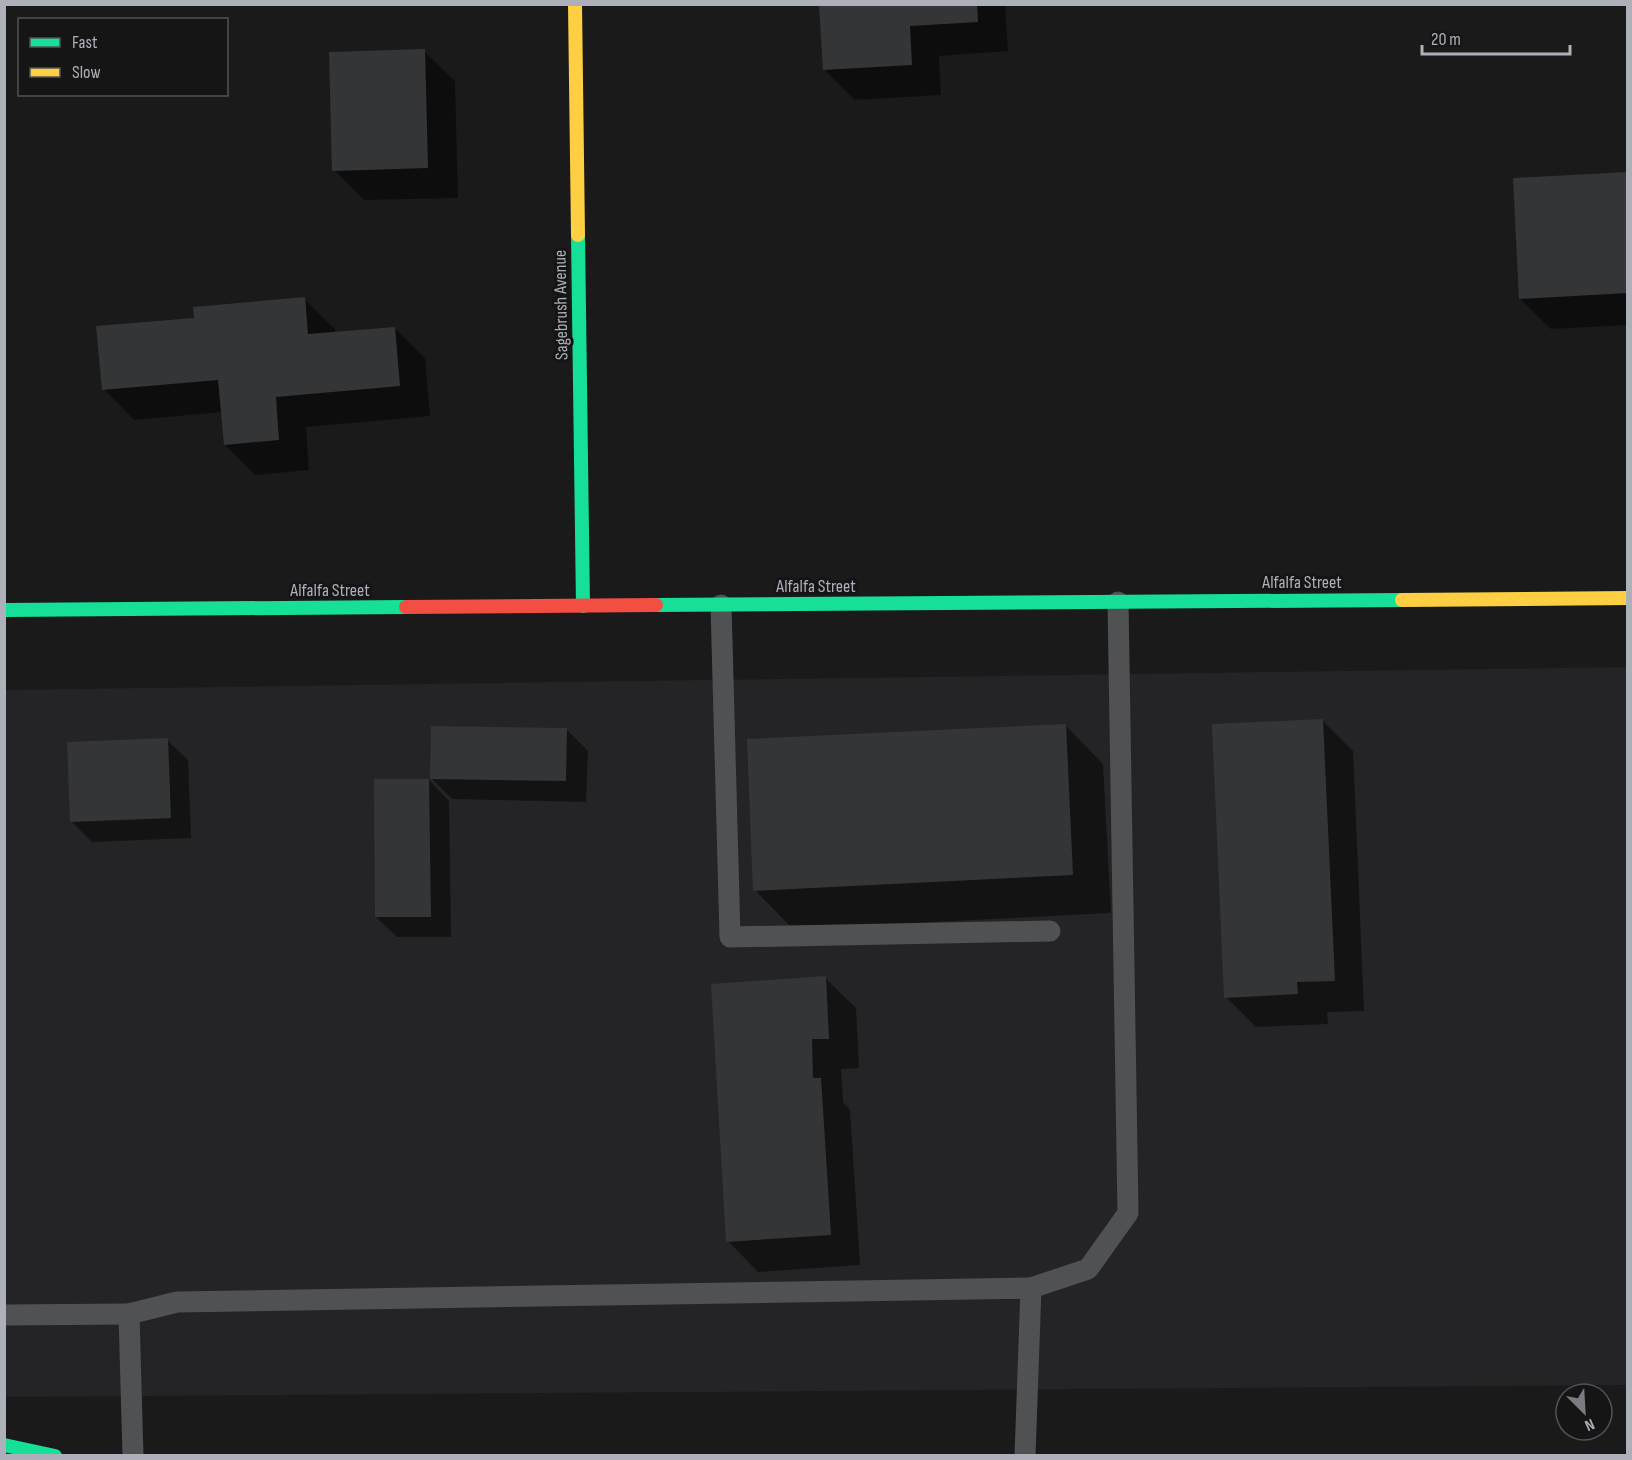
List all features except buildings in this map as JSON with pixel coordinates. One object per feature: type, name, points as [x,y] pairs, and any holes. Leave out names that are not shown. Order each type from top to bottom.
[{"type":"main road","name":"Sagebrush Avenue","points":[[575,4],[582,606]]},
{"type":"main road","name":"Alfalfa Street","points":[[4,610],[1628,598]]},
{"type":"main road","points":[[4,1445],[55,1455]]},
{"type":"lane","points":[[4,1315],[129,1314],[177,1302],[1031,1288],[1088,1269],[1128,1213],[1118,602]]},
{"type":"lane","points":[[721,605],[730,937],[1050,931]]},
{"type":"lane","points":[[1025,1455],[1031,1288]]},
{"type":"lane","points":[[129,1314],[133,1455]]},
{"type":"shaded area","points":[[1627,667],[1627,1385],[1614,1385],[1614,1382],[1554,1382],[1554,1386],[5,1397],[4,690]]},
{"type":"traffic: fast","points":[[578,235],[583,606]]},
{"type":"traffic: fast","points":[[656,605],[1402,600]]},
{"type":"traffic: fast","points":[[4,610],[406,607]]},
{"type":"traffic: fast","points":[[4,1445],[55,1456]]},
{"type":"traffic: slow","points":[[575,4],[578,235]]},
{"type":"traffic: slow","points":[[1402,600],[1628,598]]},
{"type":"traffic: jam","points":[[406,607],[656,605]]}]
